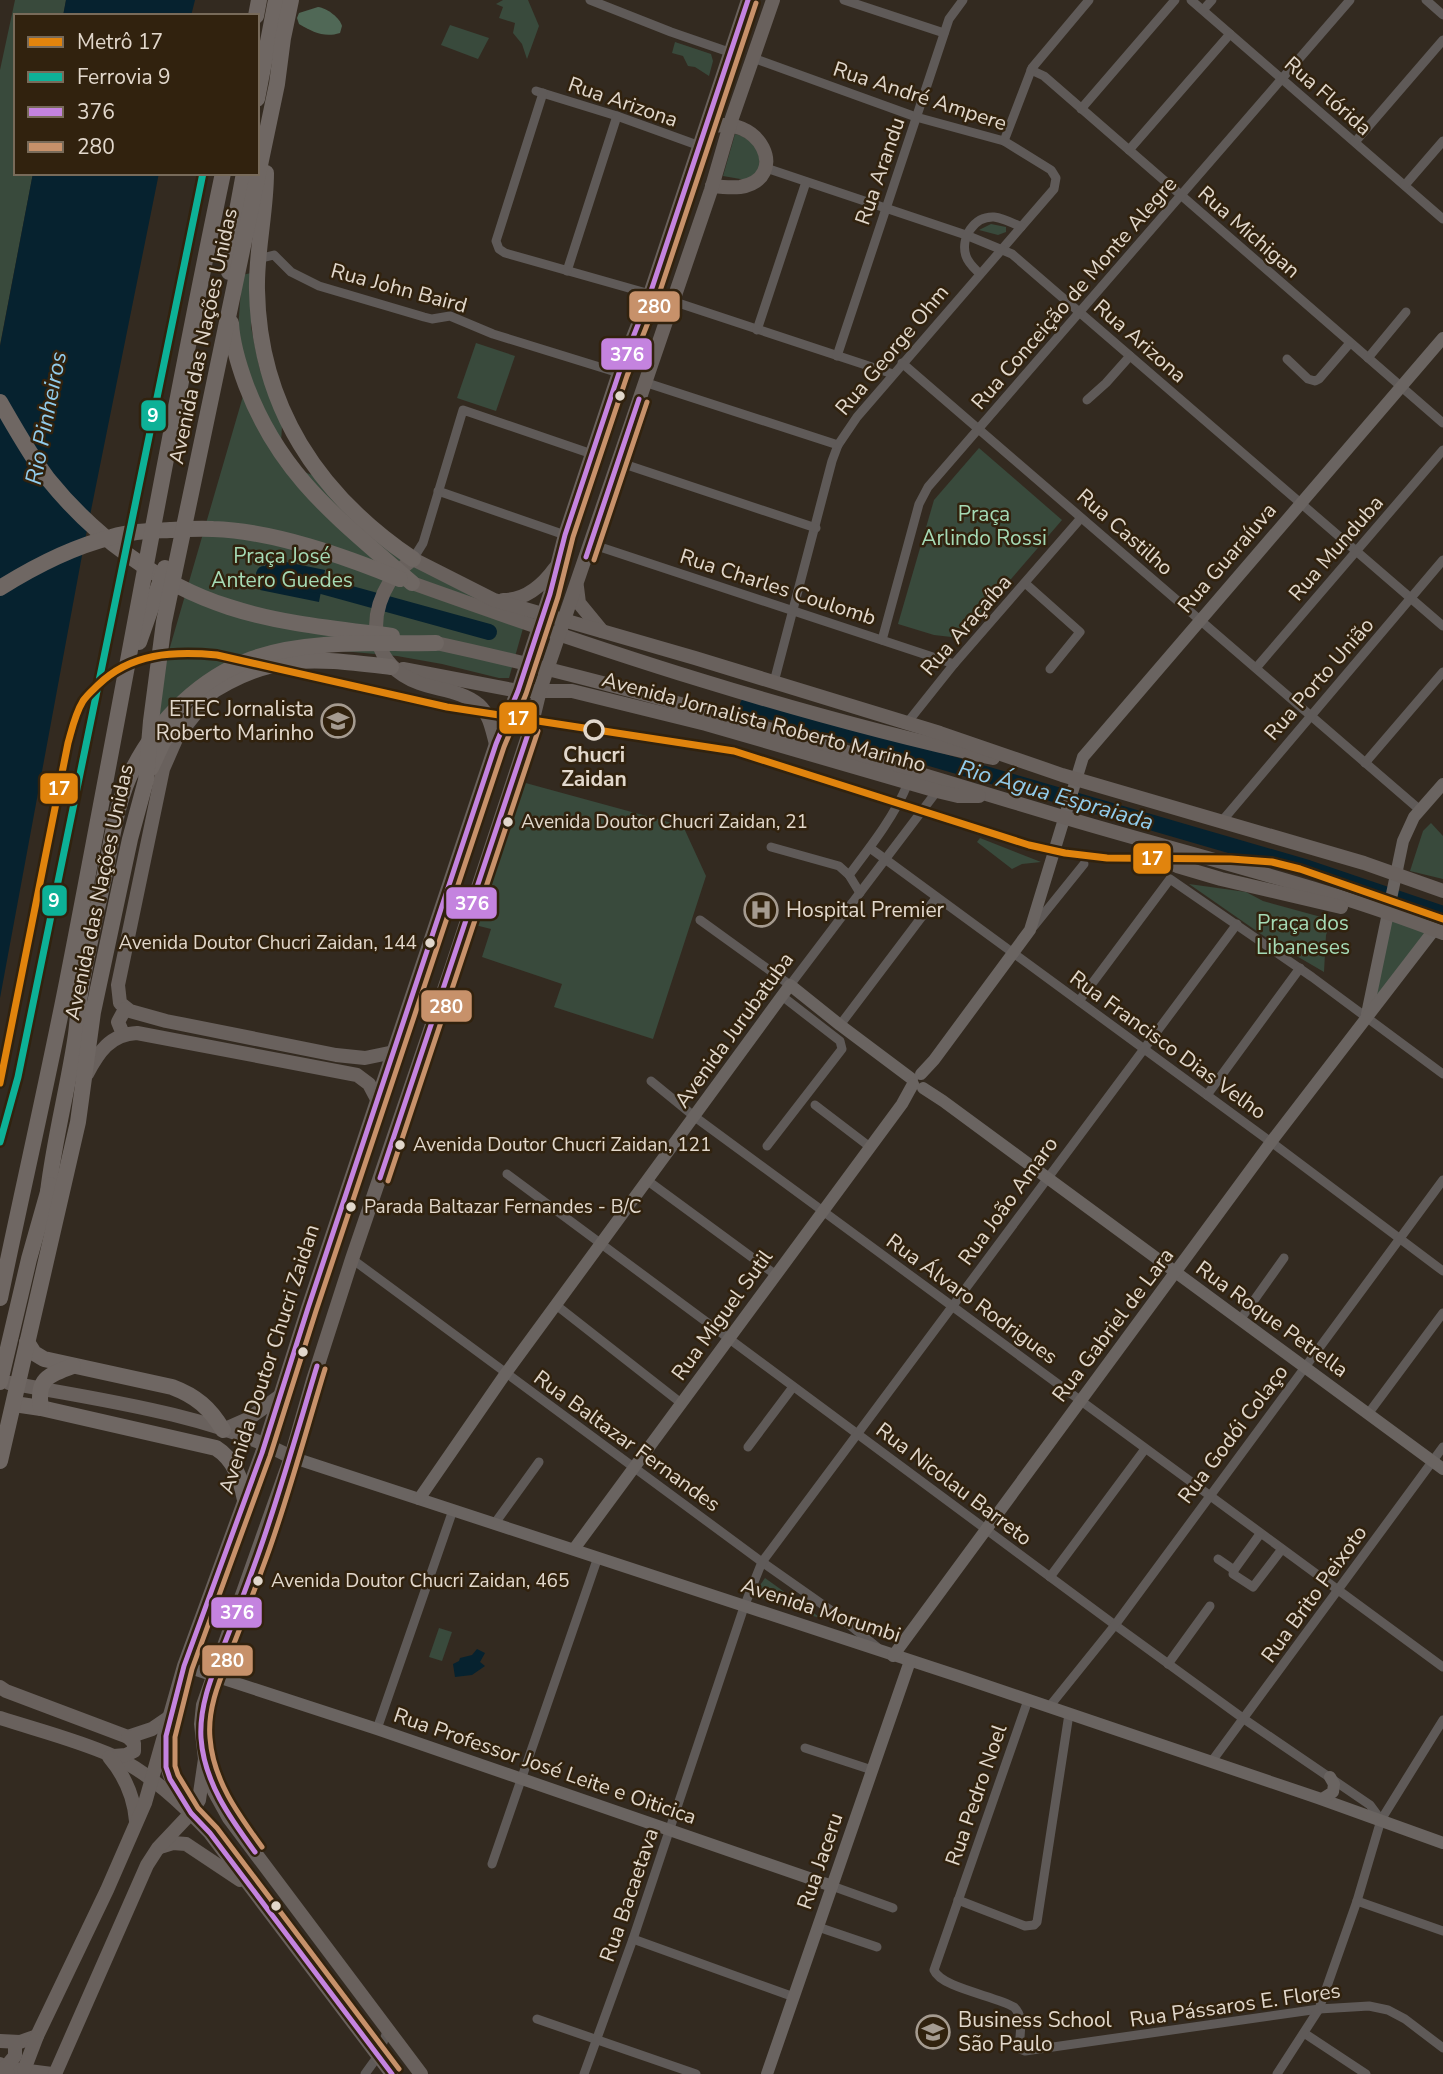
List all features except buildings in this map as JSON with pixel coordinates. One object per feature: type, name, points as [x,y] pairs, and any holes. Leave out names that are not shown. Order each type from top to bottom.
[{"type":"highway","points":[[259,89],[276,0]]},
{"type":"highway","name":"Avenida das Nações Unidas","points":[[259,169],[291,0]]},
{"type":"highway","points":[[265,140],[266,257],[257,291],[268,373],[292,433],[322,476],[384,540],[413,559]]},
{"type":"highway","points":[[0,1297],[47,1083],[223,175]]},
{"type":"highway","points":[[244,175],[231,243],[229,282],[232,328],[242,373],[253,401],[265,429],[296,476],[333,515],[412,583]]},
{"type":"highway","name":"Avenida das Nações Unidas","points":[[0,1461],[78,1122],[93,1012],[127,851],[146,780],[164,622],[258,175]]},
{"type":"highway","points":[[0,402],[48,478],[78,512],[128,555],[176,583],[228,607],[274,619],[436,643]]},
{"type":"highway","points":[[127,670],[152,609],[197,472]]},
{"type":"highway","points":[[0,588],[25,572],[66,553],[111,537],[140,531],[200,529],[251,534],[302,545],[353,560],[412,583]]},
{"type":"highway","points":[[12,1243],[30,1204],[43,1163],[122,796],[144,750],[176,708],[215,677],[251,659],[280,650],[308,646],[436,643]]},
{"type":"highway","points":[[146,780],[172,728],[184,713],[215,690],[251,672],[297,660],[330,660],[391,667]]},
{"type":"highway","points":[[48,1192],[72,1057],[80,993]]},
{"type":"highway","points":[[0,1382],[29,1259],[57,1160],[85,1035],[93,1012]]},
{"type":"highway","points":[[27,1342],[34,1353],[44,1359],[172,1387],[191,1394],[210,1410],[223,1430]]},
{"type":"highway","points":[[41,1408],[39,1391],[42,1383],[54,1373],[72,1366]]},
{"type":"highway","points":[[14,1404],[216,1448],[232,1463],[241,1480],[244,1500]]},
{"type":"main road","name":"Avenida Doutor Chucri Zaidan","points":[[23,2072],[37,2036],[107,1890],[152,1781],[184,1666],[265,1445],[496,744],[518,691],[592,454],[650,294],[748,0]]},
{"type":"main road","points":[[421,2074],[229,1818],[210,1782],[201,1724],[203,1705],[263,1541],[352,1259],[453,966],[540,690],[773,0]]},
{"type":"main road","points":[[706,128],[730,125],[748,131],[765,151],[766,168],[762,176],[739,187],[712,186]]},
{"type":"main road","points":[[413,559],[390,581],[375,618],[377,642],[391,667],[418,683],[467,698],[480,706],[488,717],[496,744]]},
{"type":"main road","name":"Avenida Jornalista Roberto Marinho","points":[[413,559],[494,600],[985,747],[1074,784],[1222,821],[1396,879],[1443,891]]},
{"type":"main road","points":[[494,600],[517,599],[535,590],[557,564]]},
{"type":"main road","points":[[578,580],[579,603],[603,632]]},
{"type":"main road","points":[[412,583],[718,685],[944,748],[1045,770]]},
{"type":"main road","points":[[436,643],[559,671],[940,786],[1067,812],[1118,833],[1389,909],[1438,932]]},
{"type":"main road","name":"Avenida Jornalista Roberto Marinho","points":[[391,667],[518,691],[572,691],[706,724],[908,783],[940,786]]},
{"type":"main road","points":[[215,690],[177,737],[163,769],[118,985],[118,998],[125,1009],[235,1036],[365,1058],[394,1052]]},
{"type":"main road","points":[[532,721],[550,697],[572,691]]},
{"type":"main road","points":[[509,712],[532,721]]},
{"type":"main road","points":[[123,1034],[118,1022],[125,1009]]},
{"type":"main road","points":[[85,1078],[96,1056],[104,1047],[123,1034],[137,1033],[361,1077],[373,1089],[378,1101]]},
{"type":"main road","points":[[361,1077],[367,1071],[365,1058]]},
{"type":"main road","name":"Avenida Morumbi","points":[[0,1382],[130,1406],[186,1420],[223,1430],[291,1457]]},
{"type":"main road","points":[[223,1430],[248,1419],[281,1395]]},
{"type":"main road","points":[[0,1687],[128,1737],[134,1743],[134,1751],[126,1755],[104,1752],[0,1718]]},
{"type":"main road","points":[[128,1737],[152,1729],[171,1716]]},
{"type":"main road","points":[[166,1736],[166,1766],[170,1779],[191,1813]]},
{"type":"main road","points":[[104,1752],[152,1781],[191,1813],[210,1833],[392,2074]]},
{"type":"main road","points":[[104,1752],[118,1768],[131,1793],[135,1804],[136,1823]]},
{"type":"main road","points":[[4,2069],[53,2074],[147,1865],[158,1847],[191,1813],[199,1800],[205,1759]]},
{"type":"main road","points":[[158,1847],[173,1843],[186,1844],[250,1886]]},
{"type":"main road","points":[[4,2069],[15,2056],[7,2041],[37,2036]]},
{"type":"street","points":[[590,0],[729,52]]},
{"type":"street","points":[[844,0],[944,33]]},
{"type":"street","name":"Rua Arandu","points":[[837,356],[944,33],[953,12],[963,0]]},
{"type":"street","points":[[1004,141],[1031,70],[1089,0]]},
{"type":"street","points":[[1081,108],[1175,0]]},
{"type":"street","name":"Rua Flórida","points":[[1191,0],[1443,219]]},
{"type":"street","points":[[1203,10],[1212,0]]},
{"type":"street","name":"Rua Conceição de Monte Alegre","points":[[882,639],[924,494],[1350,0]]},
{"type":"street","points":[[1426,0],[1443,15]]},
{"type":"street","points":[[1129,150],[1230,34]]},
{"type":"street","points":[[1354,142],[1443,40]]},
{"type":"street","name":"Rua André Ampere","points":[[753,58],[916,117],[1004,141],[1051,170],[1056,178],[1054,189]]},
{"type":"street","name":"Rua Michigan","points":[[1031,70],[1044,76],[1443,423]]},
{"type":"street","name":"Rua Arizona","points":[[567,271],[505,253],[499,249],[496,241],[540,92],[700,146]]},
{"type":"street","points":[[617,116],[567,271],[650,294],[893,374]]},
{"type":"street","points":[[1405,185],[1443,141]]},
{"type":"street","name":"Rua Arizona","points":[[766,168],[966,235],[1012,254],[1443,626]]},
{"type":"street","points":[[757,330],[806,182]]},
{"type":"street","name":"Rua George Ohm","points":[[774,682],[838,445],[857,416],[1054,189]]},
{"type":"street","points":[[980,274],[966,257],[966,235],[986,218],[995,217],[1021,226]]},
{"type":"street","name":"Rua John Baird","points":[[266,257],[319,286],[432,319],[450,316],[494,334],[620,373]]},
{"type":"street","points":[[1368,358],[1406,312]]},
{"type":"street","name":"Rua Guaraíuva","points":[[1067,812],[1083,757],[1092,745],[1443,338]]},
{"type":"street","points":[[1287,359],[1308,379],[1315,381],[1320,379],[1350,343]]},
{"type":"street","points":[[1087,400],[1130,356]]},
{"type":"street","name":"Rua Castilho","points":[[902,363],[1420,810]]},
{"type":"street","points":[[644,382],[838,445]]},
{"type":"street","points":[[413,559],[423,543],[463,410],[592,454]]},
{"type":"street","name":"Rua Munduba","points":[[1256,668],[1443,450]]},
{"type":"street","points":[[618,462],[816,528]]},
{"type":"street","points":[[438,491],[565,535]]},
{"type":"street","name":"Rua Araçaíba","points":[[907,723],[954,664],[1081,518]]},
{"type":"street","name":"Rua Charles Coulomb","points":[[591,544],[954,664]]},
{"type":"street","name":"Rua Porto União","points":[[1222,821],[1443,561]]},
{"type":"street","points":[[1025,583],[1080,632],[1050,669]]},
{"type":"street","points":[[1365,762],[1443,672]]},
{"type":"street","points":[[849,875],[870,848],[908,783]]},
{"type":"street","name":"Rua Gabriel de Lara","points":[[1366,1017],[1403,841],[1408,826],[1443,784]]},
{"type":"street","name":"Avenida Jurubatuba","points":[[419,1499],[556,1305],[790,985],[940,786]]},
{"type":"street","name":"Rua Miguel Sutil","points":[[1030,930],[1067,812]]},
{"type":"street","points":[[771,847],[839,866],[849,875],[860,893]]},
{"type":"street","name":"Rua Francisco Dias Velho","points":[[870,848],[1443,1271]]},
{"type":"street","name":"Rua Miguel Sutil","points":[[574,1549],[1030,930],[1084,864]]},
{"type":"street","points":[[1079,1001],[1170,879],[1300,968],[1443,1074]]},
{"type":"street","points":[[840,1025],[936,898]]},
{"type":"street","name":"Rua Roque Petrella","points":[[700,920],[1438,1465]]},
{"type":"street","name":"Rua João Amaro","points":[[744,1607],[762,1562],[1237,924]]},
{"type":"street","name":"Rua Gabriel de Lara","points":[[887,1654],[986,1530],[1366,1017],[1438,932]]},
{"type":"street","points":[[1207,1095],[1300,968]]},
{"type":"street","points":[[767,1146],[842,1049],[840,1041],[782,996]]},
{"type":"street","name":"Rua Álvaro Rodrigues","points":[[651,1081],[695,1117],[1443,1667]]},
{"type":"street","points":[[816,1105],[870,1147]]},
{"type":"street","name":"Rua Nicolau Barreto","points":[[508,1174],[600,1245],[1168,1664],[1370,1805],[1381,1819]]},
{"type":"street","name":"Rua Godói Colaço","points":[[1049,1707],[1115,1625],[1443,1180]]},
{"type":"street","points":[[648,1181],[776,1275]]},
{"type":"street","points":[[1240,1320],[1284,1258]]},
{"type":"street","name":"Rua Baltazar Fernandes","points":[[352,1259],[762,1562],[849,1623],[887,1654]]},
{"type":"street","points":[[556,1305],[681,1403]]},
{"type":"street","points":[[1368,1414],[1443,1313]]},
{"type":"street","points":[[748,1447],[793,1387]]},
{"type":"street","name":"Rua Brito Peixoto","points":[[1212,1761],[1339,1589],[1438,1465],[1443,1447]]},
{"type":"street","points":[[1050,1577],[1145,1449]]},
{"type":"street","name":"Avenida Morumbi","points":[[291,1457],[1212,1761],[1443,1843]]},
{"type":"street","points":[[495,1523],[539,1462]]},
{"type":"street","points":[[377,1729],[453,1510]]},
{"type":"street","points":[[1260,1534],[1233,1574],[1255,1587],[1282,1549]]},
{"type":"street","points":[[492,1864],[598,1557]]},
{"type":"street","points":[[1218,1559],[1234,1570]]},
{"type":"street","points":[[1168,1664],[1210,1606]]},
{"type":"street","name":"Rua Bacaetava","points":[[584,2074],[633,1939],[744,1607]]},
{"type":"street","name":"Rua Jaceru","points":[[767,2074],[910,1661]]},
{"type":"street","name":"Rua Professor José Leite e Oiticica","points":[[184,1666],[377,1729],[893,1908]]},
{"type":"street","name":"Rua Pedro Noel","points":[[958,1900],[1028,1700]]},
{"type":"street","points":[[958,1900],[1025,1926],[1037,1922],[1069,1714]]},
{"type":"street","points":[[1277,2074],[1319,2009],[1357,1901],[1381,1819],[1443,1720]]},
{"type":"street","points":[[805,1748],[872,1770]]},
{"type":"street","points":[[1322,1799],[1333,1792],[1334,1784],[1330,1777]]},
{"type":"street","name":"Rua Pássaros E. Flores","points":[[958,1900],[935,1965],[936,1975],[946,1982],[1014,2007],[1021,2023],[1019,2047],[1022,2050],[1319,2009],[1369,2006],[1388,2010],[1405,2019],[1443,2048]]},
{"type":"street","points":[[1357,1901],[1443,1931]]},
{"type":"street","points":[[818,1927],[877,1947]]},
{"type":"street","points":[[633,1939],[794,1997]]},
{"type":"street","points":[[537,2019],[696,2074]]},
{"type":"street","points":[[365,2074],[378,2056],[387,2029]]},
{"type":"street","points":[[1304,2033],[1366,2074]]},
{"type":"green space","points":[[15,0],[66,0],[63,14],[14,14],[14,175],[33,175],[0,345],[0,70]]},
{"type":"green space","points":[[503,0],[528,0],[539,26],[527,59],[522,44],[513,33],[515,23],[499,18],[503,7],[496,4]]},
{"type":"green space","points":[[318,7],[329,11],[339,20],[342,26],[340,33],[314,32],[299,24],[299,13]]},
{"type":"green space","points":[[450,25],[489,38],[478,59],[441,45]]},
{"type":"green space","points":[[675,42],[711,54],[713,61],[709,76],[695,67],[688,66],[683,56],[672,53]]},
{"type":"green space","points":[[735,134],[748,139],[758,153],[759,172],[746,180],[723,176]]},
{"type":"green space","points":[[991,224],[1006,227],[1006,232],[998,235],[979,230]]},
{"type":"green space","name":"Praça José Antero Guedes","points":[[251,273],[251,327],[260,370],[282,426],[281,443],[297,469],[312,475],[334,500],[421,566],[529,607],[509,678],[397,656],[331,650],[263,659],[157,724],[153,718],[168,654],[248,379],[238,330],[242,275]]},
{"type":"green space","points":[[476,343],[515,356],[496,411],[457,398]]},
{"type":"green space","name":"Praça Arlindo Rossi","points":[[979,448],[1062,520],[960,638],[934,635],[898,624],[934,500]]},
{"type":"green space","points":[[522,782],[683,826],[706,876],[653,1039],[554,1007],[562,984],[482,957],[491,929],[475,925]]},
{"type":"green space","points":[[1431,823],[1443,836],[1443,879],[1410,871],[1423,831]]},
{"type":"green space","points":[[980,838],[1041,862],[1022,864],[1012,869],[977,842]]},
{"type":"green space","name":"Praça dos Libaneses","points":[[1189,884],[1246,892],[1263,901],[1332,920],[1326,935],[1324,972],[1271,941]]},
{"type":"green space","points":[[1388,915],[1432,930],[1368,1014]]},
{"type":"green space","points":[[765,1578],[822,1619],[753,1595]]},
{"type":"green space","points":[[439,1628],[452,1632],[442,1661],[429,1657]]},
{"type":"water","points":[[66,0],[195,0],[192,14],[63,14]]},
{"type":"water","name":"Rio Pinheiros","points":[[33,175],[159,175],[83,550],[0,998],[0,346]]},
{"type":"water","points":[[267,558],[325,570],[319,602],[260,590]]},
{"type":"water","points":[[477,1649],[485,1653],[480,1662],[485,1666],[472,1675],[455,1677],[453,1664],[460,1658],[472,1655]]},
{"type":"waterway","name":"Rio Água Espraiada","points":[[264,574],[322,586],[489,632]]},
{"type":"waterway","name":"Rio Água Espraiada","points":[[748,705],[1308,868],[1443,914]]},
{"type":"metro line","name":"17","points":[[0,1083],[68,743],[78,711],[86,697],[111,674],[139,660],[169,654],[217,655],[447,707],[734,751],[1029,845],[1065,853],[1107,858],[1272,862],[1300,869],[1443,919]]},
{"type":"rail line","name":"9","points":[[0,1142],[18,1077],[203,175]]},
{"type":"transit line","name":"376","points":[[392,2074],[210,1833],[191,1813],[170,1779],[166,1767],[166,1736],[184,1666],[262,1453],[496,744],[518,691],[550,594],[565,535],[619,373],[650,294],[748,0]]},
{"type":"transit line","name":"280","points":[[399,2069],[217,1828],[198,1808],[175,1766],[175,1737],[192,1669],[270,1456],[504,747],[526,694],[558,597],[573,537],[627,376],[658,297],[756,3]]},
{"type":"transit line","name":"376","points":[[586,557],[639,399]]},
{"type":"transit line","name":"280","points":[[594,560],[647,402]]},
{"type":"transit line","name":"376","points":[[380,1178],[530,728]]},
{"type":"transit line","name":"280","points":[[388,1181],[538,731]]},
{"type":"transit line","name":"376","points":[[255,1852],[228,1813],[207,1770],[201,1738],[202,1712],[212,1675],[266,1532],[317,1366]]},
{"type":"transit line","name":"280","points":[[262,1847],[221,1782],[212,1753],[211,1714],[220,1679],[275,1533],[325,1369]]},
{"type":"place","name":"ETEC Jornalista Roberto Marinho","points":[[338,721]]},
{"type":"place","name":"Chucri Zaidan","points":[[594,730]]},
{"type":"place","name":"Avenida Doutor Chucri Zaidan, 21","points":[[508,822]]},
{"type":"place","name":"Hospital Premier","points":[[761,910]]},
{"type":"place","name":"Avenida Doutor Chucri Zaidan, 144","points":[[430,943]]},
{"type":"place","name":"Avenida Doutor Chucri Zaidan, 121","points":[[400,1145]]},
{"type":"place","name":"Parada Baltazar Fernandes - B/C","points":[[351,1207]]},
{"type":"place","name":"Avenida Doutor Chucri Zaidan, 465","points":[[258,1581]]},
{"type":"place","name":"Business School São Paulo","points":[[933,2032]]}]
